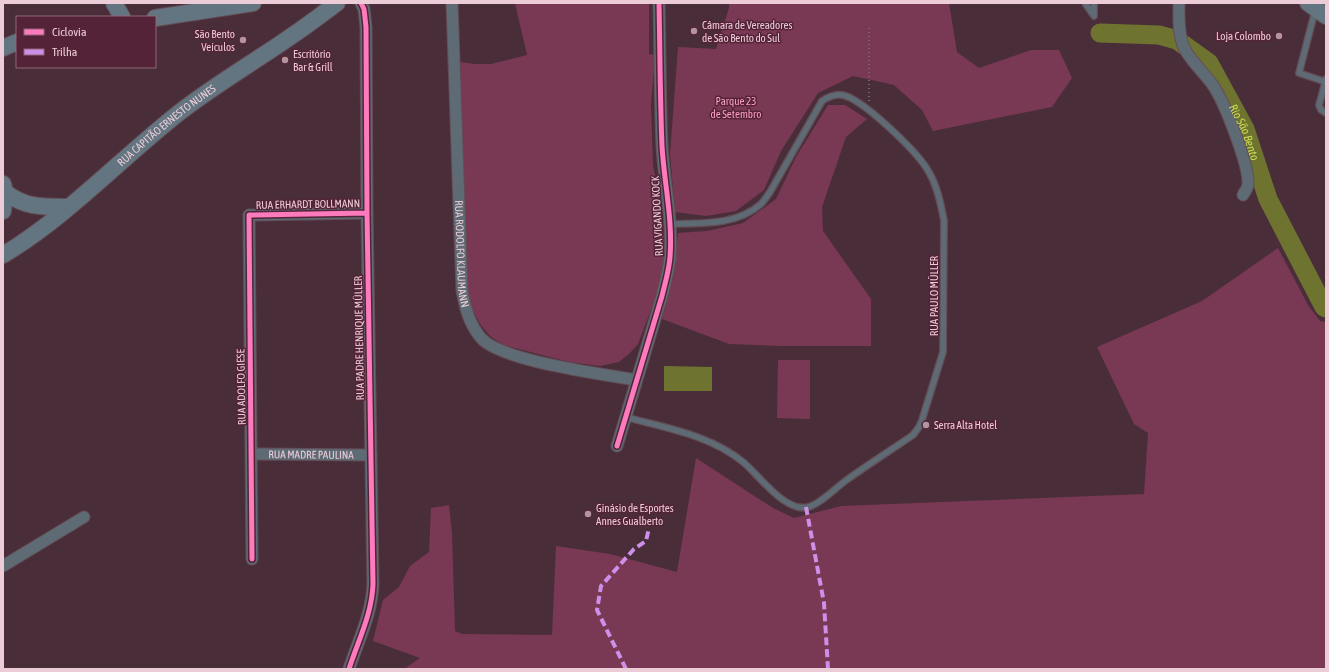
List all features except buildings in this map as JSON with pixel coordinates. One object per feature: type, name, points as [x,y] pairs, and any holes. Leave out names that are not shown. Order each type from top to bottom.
[{"type":"main road","points":[[114,3],[121,16]]},
{"type":"main road","points":[[156,18],[253,3]]},
{"type":"main road","name":"RUA CAPITÃO ERNESTO NUNES","points":[[3,255],[25,241],[68,207],[179,113],[294,35],[322,9],[337,3]]},
{"type":"main road","points":[[4,188],[14,199],[29,205],[44,207],[68,207]]},
{"type":"main road","points":[[3,210],[4,188]]},
{"type":"street","name":"RUA PADRE HENRIQUE MÜLLER","points":[[349,669],[372,602],[373,584],[367,213],[366,27],[364,9],[361,3]]},
{"type":"street","name":"RUA RODOLFO KLAUMANN","points":[[452,3],[462,290],[468,318],[481,339],[492,347],[508,354],[636,380]]},
{"type":"street","name":"RUA VIGANDO KOCK","points":[[617,446],[668,273],[670,224],[664,168],[661,116],[659,3]]},
{"type":"street","points":[[1179,3],[1180,35],[1183,46],[1186,53],[1213,84],[1224,105],[1247,173],[1248,186],[1243,195]]},
{"type":"street","name":"RUA ERHARDT BOLLMANN","points":[[249,215],[367,213]]},
{"type":"street","name":"RUA ADOLFO GIESE","points":[[249,215],[252,559]]},
{"type":"street","name":"RUA MADRE PAULINA","points":[[252,454],[371,455]]},
{"type":"street","points":[[3,566],[84,517]]},
{"type":"lane","points":[[1085,3],[1094,16],[1094,3]]},
{"type":"lane","points":[[1319,9],[1299,72],[1326,81],[1319,105],[1321,110],[1326,113]]},
{"type":"lane","name":"RUA PAULO MÜLLER","points":[[625,417],[692,435],[714,444],[742,461],[768,487],[786,502],[792,505],[806,507],[819,501],[913,435],[922,420],[943,352],[944,221],[934,184],[928,169],[917,154],[869,110],[847,96],[840,94],[830,96],[822,101],[770,192],[762,203],[743,215],[718,222],[670,224]]},
{"type":"path","points":[[869,28],[869,110]]},
{"type":"green space","points":[[515,3],[649,3],[649,54],[655,55],[651,105],[653,166],[660,201],[666,259],[662,281],[638,344],[619,362],[600,366],[569,362],[503,345],[490,336],[480,324],[470,305],[467,289],[460,62],[491,64],[527,55]]},
{"type":"green space","name":"Parque 23 de Setembro","points":[[729,3],[949,3],[957,52],[979,68],[1031,50],[1059,50],[1072,78],[1052,107],[933,131],[922,110],[894,85],[853,76],[818,93],[781,151],[764,190],[736,211],[706,216],[675,212],[670,154],[678,47],[716,49],[729,8]]},
{"type":"green space","points":[[828,105],[845,105],[867,119],[846,137],[822,207],[823,231],[871,299],[871,346],[780,346],[729,344],[662,319],[673,279],[678,233],[707,231],[743,223],[776,199],[796,157]]},
{"type":"green space","points":[[1278,248],[1308,305],[1320,321],[1326,322],[1326,669],[404,669],[420,658],[373,641],[383,600],[399,587],[410,566],[429,552],[431,508],[449,505],[452,533],[455,631],[462,634],[552,635],[556,546],[610,554],[677,572],[696,458],[773,508],[794,518],[841,506],[1144,494],[1148,433],[1134,424],[1097,347],[1202,301]]},
{"type":"green space","points":[[778,360],[810,360],[810,419],[777,418]]},
{"type":"shaded area","points":[[664,366],[712,367],[712,391],[664,391]]},
{"type":"waterway","name":"Rio São Bento","points":[[1100,33],[1159,35],[1177,40],[1209,63],[1245,129],[1268,199],[1324,307],[1326,308]]},
{"type":"marked path","points":[[806,507],[824,603],[828,669]]},
{"type":"marked path","points":[[626,669],[597,610],[601,586],[634,549],[646,541],[649,528]]},
{"type":"cycle path","points":[[349,669],[367,617],[373,584],[367,213],[366,27],[364,9],[361,3]]},
{"type":"cycle path","points":[[617,446],[662,296],[670,257],[671,243],[669,215],[662,146],[659,3]]},
{"type":"cycle path","points":[[252,559],[249,215],[367,213]]},
{"type":"place","name":"Câmara de Vereadores de São Bento do Sul","points":[[694,31]]},
{"type":"place","name":"Loja Colombo","points":[[1279,36]]},
{"type":"place","name":"São Bento Veículos","points":[[243,40]]},
{"type":"place","name":"Escritório Bar & Grill","points":[[285,60]]},
{"type":"place","name":"Serra Alta Hotel","points":[[926,425]]},
{"type":"place","name":"Ginásio de Esportes Annes Gualberto","points":[[588,514]]}]
